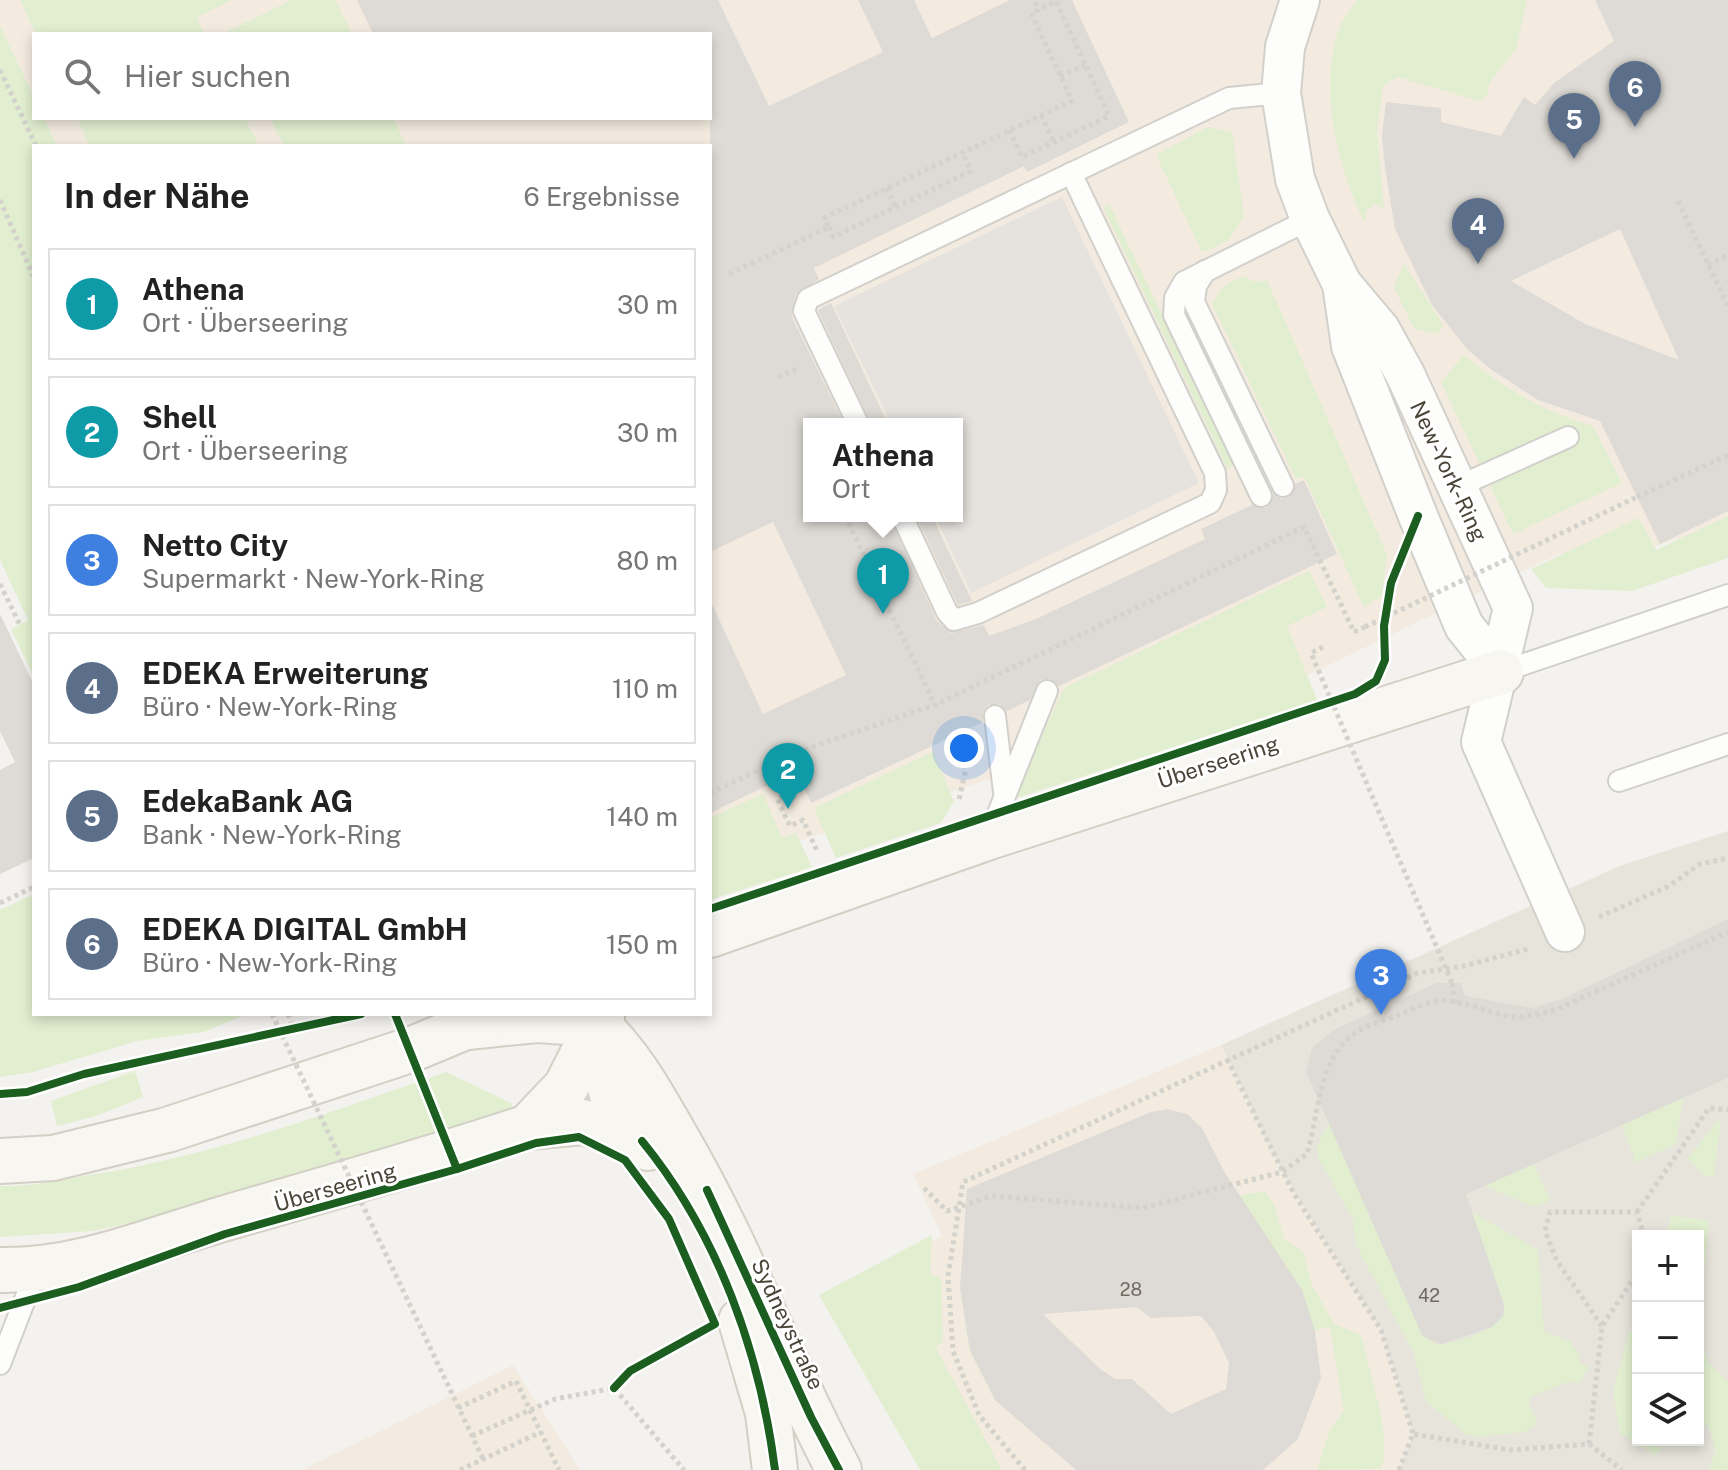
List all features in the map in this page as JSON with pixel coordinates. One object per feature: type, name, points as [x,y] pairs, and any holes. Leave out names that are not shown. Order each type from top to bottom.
[{"type":"street","name":"New-York-Ring","points":[[1300,0],[1285,47],[1281,93],[1295,179],[1310,219],[1342,284],[1380,329],[1513,608],[1501,672],[1481,742],[1565,932]]},
{"type":"street","name":"New-York-Ring","points":[[1342,284],[1351,346],[1424,530],[1464,626],[1501,672]]},
{"type":"street","name":"Überseering","points":[[712,934],[979,827],[1501,672]]},
{"type":"street","name":"Überseering","points":[[528,1127],[566,1087],[600,1019]]},
{"type":"street","points":[[0,1161],[53,1158],[167,1130],[410,1050],[477,1021],[600,1019],[611,1092],[642,1141]]},
{"type":"street","name":"Sydneystraße","points":[[600,1019],[629,1056],[707,1190],[811,1417],[839,1470]]},
{"type":"street","name":"Überseering","points":[[18,1270],[97,1260],[528,1127],[583,1122],[642,1141]]},
{"type":"street","name":"Sydneystraße","points":[[642,1141],[673,1179],[737,1310],[768,1413],[775,1470]]},
{"type":"lane","points":[[855,418],[804,311],[808,299],[1229,98],[1281,93]]},
{"type":"lane","points":[[905,522],[947,612],[954,620],[978,613],[1210,503],[1216,490],[1215,473],[1071,173]]},
{"type":"lane","points":[[1261,496],[1174,315],[1175,298],[1184,282],[1310,219]]},
{"type":"lane","points":[[1205,271],[1196,286],[1194,302],[1283,486]]},
{"type":"lane","points":[[1457,487],[1568,437]]},
{"type":"lane","name":"Überseering","points":[[1501,672],[1728,595]]},
{"type":"lane","points":[[979,827],[1004,793],[1047,691]]},
{"type":"lane","points":[[995,716],[1004,793]]},
{"type":"lane","points":[[1619,781],[1728,744]]},
{"type":"lane","points":[[0,1364],[18,1270]]},
{"type":"path","points":[[1034,0],[1038,10]]},
{"type":"path","points":[[962,153],[971,171],[833,237],[824,218],[1009,130],[1072,101],[1031,13],[1056,1],[1109,116],[1022,157],[1009,130]]},
{"type":"path","points":[[1060,76],[1085,65]]},
{"type":"path","points":[[0,70],[35,144]]},
{"type":"path","points":[[1041,115],[1054,142]]},
{"type":"path","points":[[887,188],[895,207]]},
{"type":"path","points":[[0,200],[32,273]]},
{"type":"path","points":[[1678,201],[1728,306]]},
{"type":"path","points":[[729,274],[829,227]]},
{"type":"path","points":[[1708,265],[1728,255]]},
{"type":"path","points":[[712,792],[797,752],[935,705],[1304,527],[1354,632],[1728,455]]},
{"type":"path","points":[[848,522],[935,705]]},
{"type":"path","points":[[0,584],[20,625]]},
{"type":"path","points":[[1384,626],[1388,597]]},
{"type":"path","points":[[1323,647],[1311,653],[1452,983],[1455,1003]]},
{"type":"path","points":[[1325,704],[1340,699]]},
{"type":"path","points":[[955,742],[966,768],[979,827]]},
{"type":"path","points":[[797,752],[811,782],[777,799],[790,826],[803,820],[820,859]]},
{"type":"path","points":[[1025,1470],[979,1415],[953,1351],[948,1276],[963,1182],[1418,973],[1514,955],[1669,886],[1700,864],[1728,858]]},
{"type":"path","points":[[0,903],[32,888]]},
{"type":"path","points":[[924,1188],[947,1211],[991,1196],[1142,1208],[1282,1172],[1307,1154],[1325,1073],[1345,1041],[1358,1031],[1429,1003],[1455,1003],[1513,1019],[1530,1018],[1557,1009],[1728,932]]},
{"type":"path","points":[[273,1016],[483,1459]]},
{"type":"path","points":[[289,1016],[293,1028]]},
{"type":"path","points":[[1227,1059],[1282,1172],[1381,1330],[1413,1434],[1399,1470]]},
{"type":"path","points":[[1637,1212],[1709,1108],[1728,1110]]},
{"type":"path","points":[[1602,1326],[1557,1261],[1545,1231],[1550,1212],[1637,1212]]},
{"type":"path","points":[[1637,1212],[1642,1230]]},
{"type":"path","points":[[1589,1444],[1602,1326],[1632,1281]]},
{"type":"path","points":[[458,1408],[516,1381],[559,1470]]},
{"type":"path","points":[[472,1436],[555,1399],[614,1388],[684,1470]]},
{"type":"path","points":[[460,1470],[541,1432]]},
{"type":"path","points":[[1413,1434],[1510,1450],[1589,1444],[1622,1470]]},
{"type":"shaded area","points":[[0,0],[1728,0],[1728,522],[1641,551],[1558,554],[1304,677],[712,869],[712,144],[56,144],[45,120],[712,120],[712,32],[32,32],[32,93],[0,26]]},
{"type":"shaded area","points":[[1062,197],[1199,483],[971,593],[938,522],[963,522],[963,418],[888,418],[834,306]]},
{"type":"shaded area","points":[[1728,831],[1728,1470],[1399,1470],[1413,1434],[1381,1330],[1282,1172],[1221,1045],[1622,865]]},
{"type":"shaded area","points":[[1221,1045],[1282,1172],[1381,1330],[1413,1434],[1399,1470],[927,1470],[831,1291],[942,1236],[913,1174]]},
{"type":"shaded area","points":[[513,1365],[580,1470],[302,1470]]},
{"type":"green space","points":[[20,0],[232,0],[197,17],[203,32],[35,32]]},
{"type":"green space","points":[[292,0],[335,0],[351,32],[228,32]]},
{"type":"green space","points":[[1357,0],[1527,0],[1516,48],[1489,84],[1488,95],[1480,101],[1398,77],[1383,85],[1377,132],[1384,209],[1375,204],[1367,210],[1364,222],[1339,153],[1330,80],[1338,32]]},
{"type":"green space","points":[[0,26],[32,93],[32,120],[45,120],[56,144],[32,144],[32,673],[11,629],[28,620],[0,560]]},
{"type":"green space","points":[[78,120],[246,120],[258,144],[89,144]]},
{"type":"green space","points":[[271,120],[394,120],[405,144],[283,144]]},
{"type":"green space","points":[[1208,127],[1232,132],[1244,217],[1228,241],[1202,252],[1156,155]]},
{"type":"green space","points":[[1109,204],[1234,465],[1227,468],[1103,207]]},
{"type":"green space","points":[[1404,264],[1443,325],[1439,332],[1432,334],[1414,328],[1394,287]]},
{"type":"green space","points":[[1243,276],[1255,282],[1267,280],[1387,555],[1382,596],[1364,607],[1304,476],[1296,479],[1212,304],[1222,287]]},
{"type":"green space","points":[[1464,355],[1524,398],[1593,426],[1622,483],[1513,534],[1441,382]]},
{"type":"green space","points":[[1728,516],[1728,558],[1632,591],[1546,588],[1531,569],[1639,518],[1656,550]]},
{"type":"green space","points":[[1309,571],[1327,607],[1287,626],[1317,700],[1014,799],[1064,688]]},
{"type":"green space","points":[[933,752],[954,801],[941,823],[836,858],[814,808]]},
{"type":"green space","points":[[763,794],[782,838],[796,833],[812,867],[712,899],[712,817]]},
{"type":"green space","points":[[32,895],[32,1016],[242,1016],[204,1032],[137,1041],[33,1072],[0,1077],[0,910]]},
{"type":"green space","points":[[135,1071],[143,1097],[96,1116],[57,1126],[51,1101]]},
{"type":"green space","points":[[446,1072],[513,1104],[507,1112],[212,1205],[93,1231],[0,1237],[0,1186],[56,1181],[181,1157],[270,1132]]},
{"type":"green space","points":[[1683,1098],[1676,1144],[1636,1163],[1622,1125]]},
{"type":"green space","points":[[1337,1107],[1377,1117],[1422,1334],[1428,1339],[1439,1344],[1464,1339],[1483,1331],[1503,1316],[1504,1305],[1472,1212],[1538,1250],[1544,1331],[1570,1341],[1581,1357],[1579,1363],[1589,1367],[1579,1384],[1570,1381],[1530,1397],[1529,1406],[1538,1424],[1524,1432],[1475,1437],[1464,1433],[1426,1401],[1414,1354],[1356,1245],[1353,1219],[1318,1158],[1317,1146]]},
{"type":"green space","points":[[1721,1117],[1714,1177],[1704,1176],[1688,1158]]},
{"type":"green space","points":[[1534,1164],[1550,1200],[1535,1207],[1484,1186]]},
{"type":"green space","points":[[1265,1192],[1274,1204],[1284,1239],[1303,1252],[1311,1283],[1334,1324],[1360,1335],[1363,1341],[1383,1426],[1384,1458],[1380,1469],[1317,1470],[1330,1429],[1344,1411],[1330,1326],[1315,1331],[1303,1305],[1182,1222],[983,1351],[995,1400],[969,1350],[960,1288],[1221,1205],[1245,1194]]},
{"type":"green space","points":[[1672,1215],[1709,1221],[1704,1273],[1704,1230],[1667,1230]]},
{"type":"green space","points":[[932,1235],[930,1275],[941,1278],[943,1342],[935,1347],[1002,1470],[920,1470],[819,1295]]},
{"type":"green space","points":[[1629,1332],[1632,1332],[1632,1441],[1620,1433],[1613,1391]]},
{"type":"green space","points":[[1704,1352],[1708,1362],[1728,1382],[1728,1470],[1708,1470],[1716,1451],[1708,1425],[1704,1427]]},
{"type":"green space","points":[[1640,1446],[1663,1446],[1656,1456]]},
{"type":"building","points":[[357,0],[718,0],[769,106],[883,52],[858,0],[914,0],[932,38],[1010,0],[1072,0],[1129,122],[1027,172],[1024,166],[814,268],[819,279],[796,294],[792,317],[841,418],[803,418],[803,522],[892,522],[937,621],[951,633],[984,625],[989,636],[1036,619],[1205,539],[1201,529],[1252,505],[1266,508],[1274,494],[1281,499],[1289,497],[1295,484],[1304,480],[1337,554],[1059,686],[1051,679],[1040,680],[1030,700],[1007,711],[999,704],[988,705],[983,712],[983,722],[811,803],[797,771],[712,812],[712,604],[763,714],[846,675],[773,522],[712,551],[712,32],[372,32]]},
{"type":"building","points":[[1595,0],[1728,0],[1728,511],[1660,544],[1600,421],[1538,400],[1492,370],[1468,350],[1432,305],[1395,229],[1382,136],[1386,102],[1441,108],[1441,122],[1501,136],[1524,97],[1535,105],[1554,83],[1614,41]],"holes":[[[1620,229],[1679,360],[1585,324],[1511,281]]]},
{"type":"building","points":[[831,303],[885,418],[868,418],[818,310]]},
{"type":"building","points":[[919,522],[935,522],[972,601],[958,605]]},
{"type":"building","points":[[0,614],[32,681],[32,859],[0,874],[0,770],[15,762],[0,731]]},
{"type":"building","points":[[1728,919],[1728,1078],[1466,1194],[1504,1305],[1503,1316],[1492,1327],[1442,1344],[1422,1335],[1306,1072],[1312,1048],[1335,1029],[1437,983],[1461,983],[1465,996],[1533,1008],[1562,999]]},
{"type":"building","points":[[1167,1109],[1187,1114],[1202,1128],[1225,1173],[1302,1290],[1315,1331],[1321,1378],[1298,1439],[1263,1470],[1076,1470],[995,1400],[970,1350],[960,1288],[967,1189],[1151,1112]],"holes":[[[1136,1307],[1151,1318],[1201,1316],[1214,1332],[1229,1363],[1226,1389],[1171,1414],[1132,1379],[1115,1379],[1100,1369],[1043,1314]]]},
{"type":"cycle path","points":[[712,908],[1355,694],[1376,681],[1385,660],[1384,626],[1391,583],[1418,516]]},
{"type":"cycle path","points":[[0,1094],[27,1092],[84,1074],[352,1016]]},
{"type":"cycle path","points":[[396,1016],[457,1169]]},
{"type":"cycle path","points":[[0,1308],[79,1287],[225,1234],[457,1169],[536,1143],[579,1137],[625,1160],[669,1219],[715,1324],[630,1371],[614,1388]]},
{"type":"cycle path","points":[[642,1141],[693,1215],[731,1296],[759,1382],[775,1470]]},
{"type":"cycle path","points":[[707,1190],[811,1417],[839,1470]]},
{"type":"place","name":"EDEKA DIGITAL GmbH","points":[[1635,127]]},
{"type":"place","name":"EdekaBank AG","points":[[1574,159]]},
{"type":"place","name":"EDEKA Erweiterung","points":[[1478,264]]},
{"type":"place","name":"Athena","points":[[883,614]]},
{"type":"place","name":"Shell","points":[[788,809]]},
{"type":"place","name":"Netto City","points":[[1381,1015]]}]
